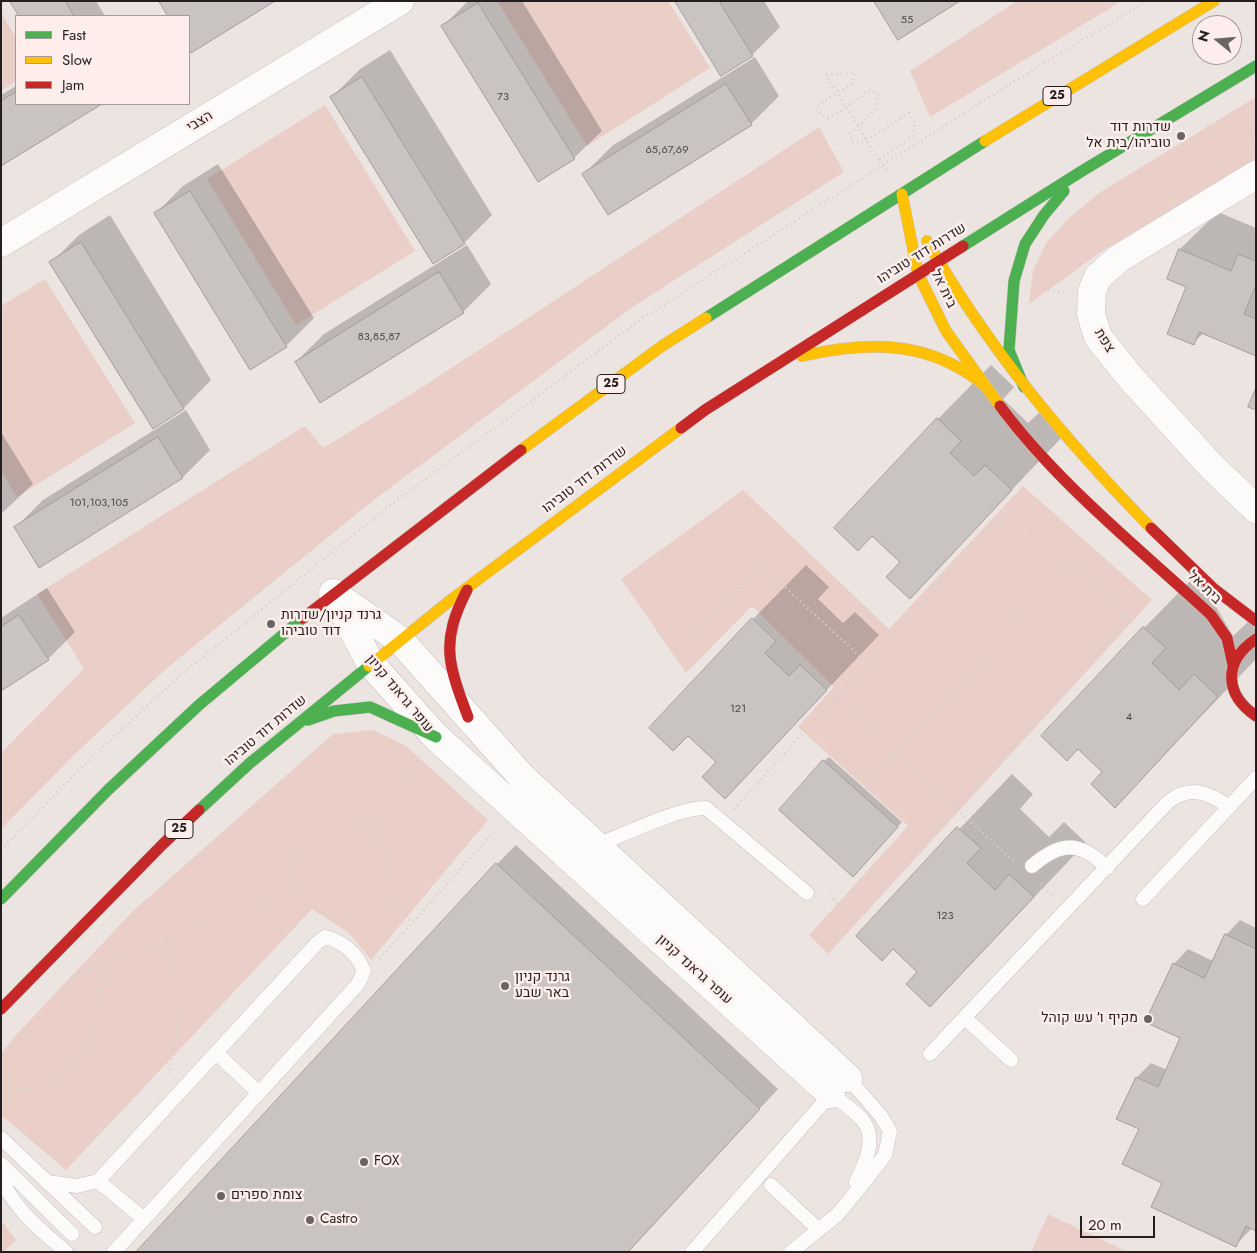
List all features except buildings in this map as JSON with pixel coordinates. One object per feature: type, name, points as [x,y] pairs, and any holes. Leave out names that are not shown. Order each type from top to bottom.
[{"type":"main road","name":"25","points":[[1,899],[110,789],[199,705],[333,593],[662,346],[902,194],[1214,1]]},
{"type":"main road","name":"שדרות דוד טוביהו","points":[[1,1009],[163,844],[250,763],[370,664],[469,586],[706,410],[1082,171],[1256,66]]},
{"type":"main road","points":[[1024,387],[1009,350],[1014,281],[1025,244],[1044,215],[1082,171]]},
{"type":"main road","name":"בית אל","points":[[902,194],[938,262],[988,338],[1042,410],[1120,497],[1181,558],[1233,606],[1256,621]]},
{"type":"main road","name":"בית אל","points":[[902,194],[918,274],[946,331],[1017,429],[1060,476],[1211,615],[1226,633],[1232,648],[1233,665],[1231,679],[1233,692],[1239,703],[1253,717]]},
{"type":"main road","points":[[781,361],[835,347],[907,347],[954,364],[984,385]]},
{"type":"main road","points":[[468,717],[451,671],[450,647],[452,623],[469,586]]},
{"type":"main road","points":[[1233,665],[1243,648],[1256,639]]},
{"type":"main road","points":[[297,723],[334,710],[370,707],[436,737]]},
{"type":"street","name":"הצבי","points":[[1,243],[400,1]]},
{"type":"street","name":"צפת","points":[[1256,175],[1118,259],[1098,277],[1092,291],[1090,314],[1098,337],[1130,377],[1212,467],[1256,509]]},
{"type":"street","name":"עופר גראנד קניון","points":[[333,593],[400,640],[522,776],[597,846],[840,1086]]},
{"type":"street","name":"עופר גראנד קניון","points":[[333,593],[370,664],[436,737],[515,808],[840,1086]]},
{"type":"lane","points":[[1143,899],[1255,778]]},
{"type":"lane","points":[[930,1054],[1168,802],[1180,794],[1200,792],[1214,797],[1229,807]]},
{"type":"lane","points":[[597,846],[677,814],[696,808],[706,808],[807,893]]},
{"type":"lane","points":[[1028,869],[1052,851],[1074,847],[1090,853],[1107,868]]},
{"type":"lane","points":[[48,1182],[77,1186],[98,1181],[317,943],[326,937],[337,940],[358,957],[364,971],[358,984],[114,1252]]},
{"type":"lane","points":[[965,1018],[1011,1060]]},
{"type":"lane","points":[[216,1053],[259,1092]]},
{"type":"lane","points":[[840,1086],[865,1123],[868,1138],[868,1158],[846,1203]]},
{"type":"lane","points":[[791,1252],[819,1230],[846,1203],[885,1155],[890,1131],[881,1116],[840,1086]]},
{"type":"lane","points":[[692,1252],[840,1086]]},
{"type":"lane","points":[[1,1138],[95,1227]]},
{"type":"lane","points":[[1,1164],[72,1234]]},
{"type":"lane","points":[[1,1178],[6,1189],[30,1221],[66,1252]]},
{"type":"lane","points":[[98,1181],[144,1219]]},
{"type":"lane","points":[[772,1185],[819,1230]]},
{"type":"path","points":[[878,160],[912,137],[915,122],[909,114],[866,140],[852,142],[850,133],[858,127],[873,116],[878,102],[878,93],[868,90],[846,108],[828,118],[816,112],[819,104],[837,93],[852,84],[854,73],[826,75],[837,93],[846,108],[858,127],[866,140],[878,160],[902,194]]},
{"type":"path","points":[[1195,102],[1224,153],[1256,134]]},
{"type":"path","points":[[1036,286],[1067,294]]},
{"type":"path","points":[[742,814],[735,808],[1008,509],[1128,618],[854,919],[826,893]]},
{"type":"path","points":[[865,787],[1069,564]]},
{"type":"path","points":[[684,646],[761,565],[867,663]]},
{"type":"path","points":[[834,699],[955,808],[1028,869],[1067,909]]},
{"type":"path","points":[[367,829],[436,737]]},
{"type":"path","points":[[358,984],[515,808]]},
{"type":"path","points":[[335,820],[352,822],[367,829],[378,841],[386,858],[387,874],[382,890],[372,904],[359,912],[343,916],[326,915],[311,908],[296,889],[291,873],[292,856],[299,841],[311,829],[335,820]]},
{"type":"path","points":[[69,978],[296,889]]},
{"type":"path","points":[[382,890],[413,923]]},
{"type":"path","points":[[160,1114],[176,1036],[179,1004],[168,940]]},
{"type":"path","points":[[1,1088],[15,1091],[43,1087],[64,1076],[81,1059],[95,1021],[99,995],[97,968]]},
{"type":"shaded area","points":[[497,1],[668,1],[710,68],[587,146]]},
{"type":"shaded area","points":[[1017,1],[1122,1],[930,117],[910,71]]},
{"type":"shaded area","points":[[1,13],[15,35],[15,82],[1,91]]},
{"type":"shaded area","points":[[1256,97],[1256,158],[1099,253],[1029,304],[1033,271],[1046,243],[1067,220],[1099,193]]},
{"type":"shaded area","points":[[325,105],[415,251],[296,325],[207,179]]},
{"type":"shaded area","points":[[819,127],[844,172],[634,306],[375,499],[167,668],[75,754],[1,829],[1,753],[84,669],[37,594],[305,426],[323,448],[424,386]]},
{"type":"shaded area","points":[[45,279],[135,423],[17,497],[1,471],[1,306]]},
{"type":"shaded area","points":[[1023,486],[1152,600],[828,954],[809,935],[908,826],[798,727],[834,687],[752,606],[686,673],[621,579],[743,490],[889,629]]},
{"type":"shaded area","points":[[373,730],[406,746],[488,820],[371,960],[349,933],[312,909],[66,1170],[1,1115],[1,1054],[16,1035],[133,911],[333,734]]},
{"type":"shaded area","points":[[1048,1214],[1128,1252],[1031,1252]]},
{"type":"shaded area","points":[[1,1220],[16,1240],[4,1252],[1,1252]]},
{"type":"traffic: fast","points":[[963,246],[1082,171],[1256,66]]},
{"type":"traffic: fast","points":[[706,318],[985,141]]},
{"type":"traffic: fast","points":[[1024,387],[1009,350],[1014,281],[1025,244],[1044,215],[1064,191]]},
{"type":"traffic: fast","points":[[1,899],[109,789],[199,705],[303,618]]},
{"type":"traffic: fast","points":[[199,810],[250,763],[369,666]]},
{"type":"traffic: fast","points":[[308,720],[334,711],[370,707],[436,737]]},
{"type":"traffic: slow","points":[[985,141],[1214,1]]},
{"type":"traffic: slow","points":[[902,194],[918,274],[946,331],[1000,406]]},
{"type":"traffic: slow","points":[[927,241],[976,319],[1030,392],[1088,461],[1151,528]]},
{"type":"traffic: slow","points":[[521,450],[662,346],[706,318]]},
{"type":"traffic: slow","points":[[802,356],[851,348],[898,348],[942,359],[963,370],[984,385]]},
{"type":"traffic: slow","points":[[369,666],[452,599],[681,428]]},
{"type":"traffic: jam","points":[[681,428],[705,410],[963,246]]},
{"type":"traffic: jam","points":[[1000,406],[1023,435],[1074,489],[1211,615],[1227,638],[1233,665]]},
{"type":"traffic: jam","points":[[303,618],[521,450]]},
{"type":"traffic: jam","points":[[1151,528],[1213,588],[1256,621]]},
{"type":"traffic: jam","points":[[467,590],[453,624],[450,653],[456,682],[468,717]]},
{"type":"traffic: jam","points":[[1256,639],[1238,657],[1233,667],[1232,678],[1233,688],[1238,698],[1256,716]]},
{"type":"traffic: jam","points":[[1,1009],[163,844],[199,810]]},
{"type":"place","name":"שדרות דוד טוביהו/בית אל","points":[[1181,136]]},
{"type":"place","name":"גרנד קניון/שדרות דוד טוביהו","points":[[271,624]]},
{"type":"place","name":"גרנד קניון באר שבע","points":[[505,986]]},
{"type":"place","name":"מקיף ו׳ עש קוהל","points":[[1148,1019]]},
{"type":"place","name":"FOX","points":[[364,1162]]},
{"type":"place","name":"צומת ספרים","points":[[221,1196]]},
{"type":"place","name":"Castro","points":[[310,1220]]}]
